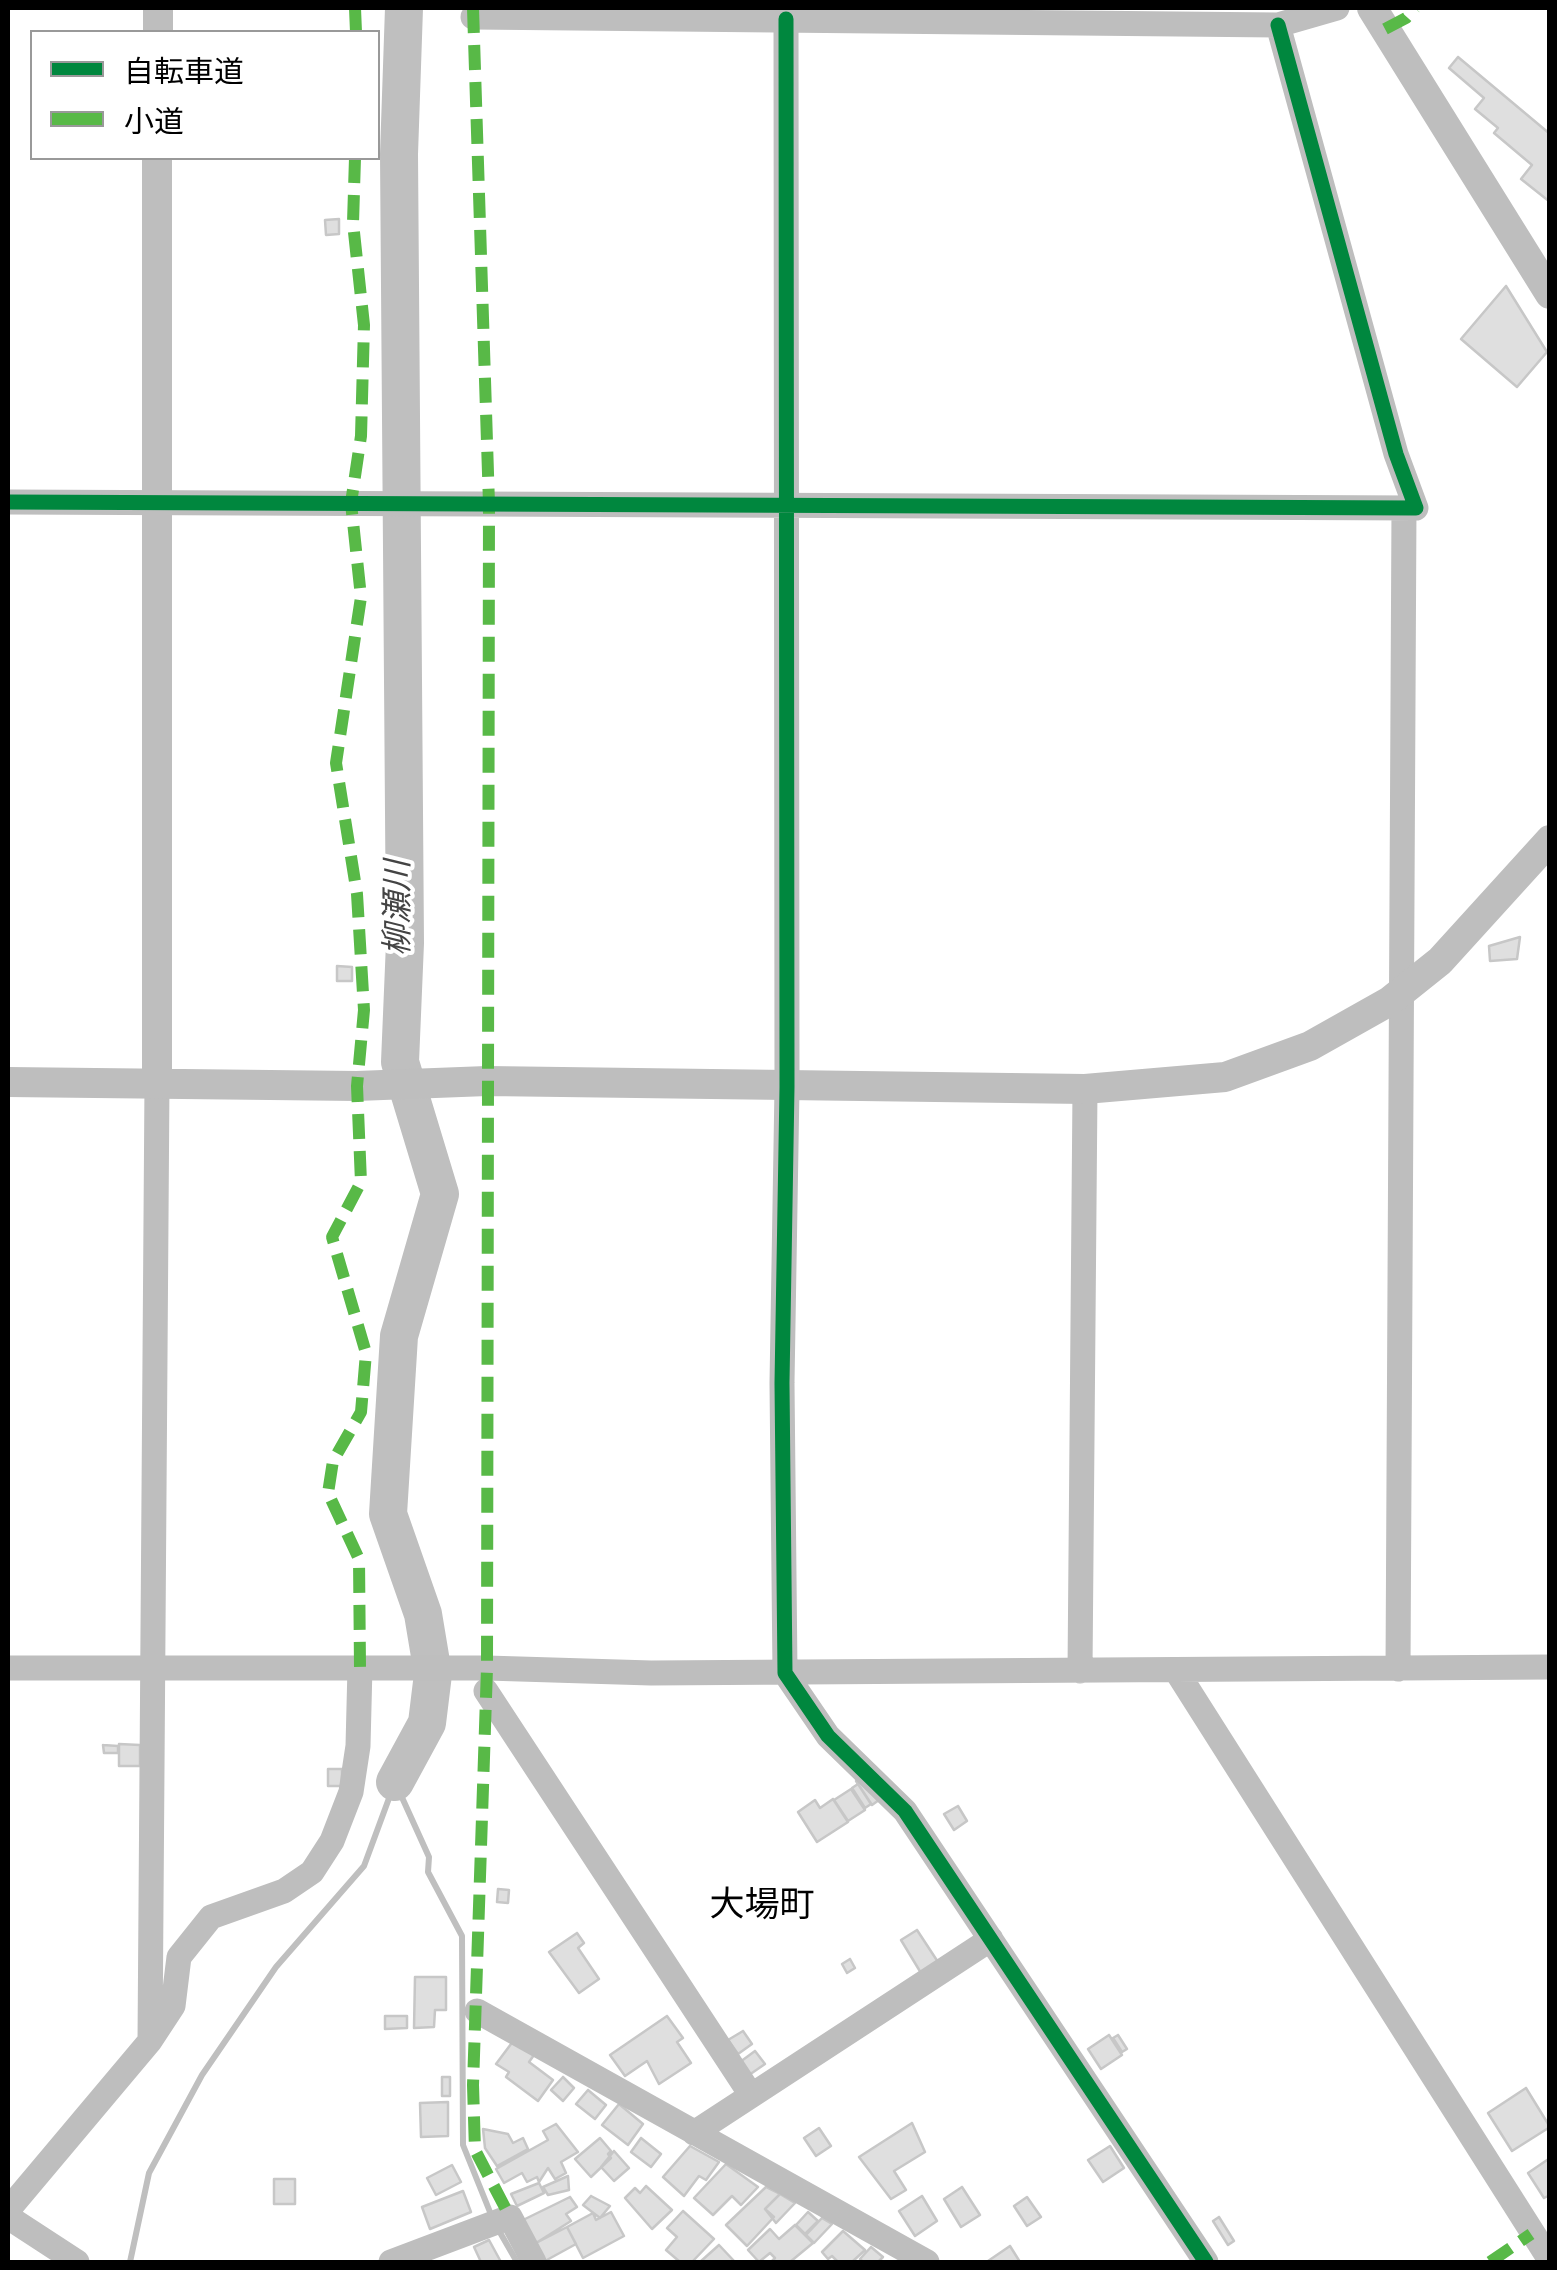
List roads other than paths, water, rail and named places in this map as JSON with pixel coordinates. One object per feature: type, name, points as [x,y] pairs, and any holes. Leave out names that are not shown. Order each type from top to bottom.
[{"type":"street","points":[[473,17],[1278,25],[1337,8]]},
{"type":"street","points":[[1372,8],[1550,294]]},
{"type":"street","points":[[786,19],[788,1086],[782,1384],[786,1673],[828,1736],[905,1810],[1206,2262]]},
{"type":"street","points":[[8,502],[1416,508],[1396,454],[1278,25]]},
{"type":"street","points":[[150,2041],[157,1082],[157,160]]},
{"type":"street","points":[[1398,1669],[1404,508]]},
{"type":"street","points":[[8,1082],[357,1086],[487,1081],[1085,1088],[1225,1077],[1310,1046],[1400,993],[1440,962],[1550,840]]},
{"type":"street","points":[[1080,1671],[1085,1088]]},
{"type":"street","points":[[8,1668],[364,1667],[481,1679],[1550,1666]]},
{"type":"street","points":[[64,2259],[8,2213],[150,2041],[173,2006],[180,1957],[212,1917],[284,1892],[312,1872],[332,1841],[351,1792],[364,1667]]},
{"type":"street","points":[[1178,1672],[1550,2260]]},
{"type":"street","points":[[481,1679],[751,2096]]},
{"type":"street","points":[[694,2132],[991,1938]]},
{"type":"street","points":[[477,2011],[927,2262]]},
{"type":"street","points":[[391,2262],[510,2217],[534,2262]]},
{"type":"waterway","name":"柳瀬川","points":[[395,1782],[427,1723],[433,1674],[423,1614],[388,1514],[399,1336],[440,1194],[400,1062],[405,943],[399,154],[404,8]]},
{"type":"waterway","points":[[395,1782],[429,1857],[428,1872],[462,1936],[463,2145],[492,2217]]},
{"type":"waterway","points":[[130,2262],[149,2173],[202,2075],[276,1967],[364,1866],[395,1782]]},
{"type":"waterway","points":[[498,2229],[517,2262]]},
{"type":"district","name":"大場町","points":[[762,1907]]}]
